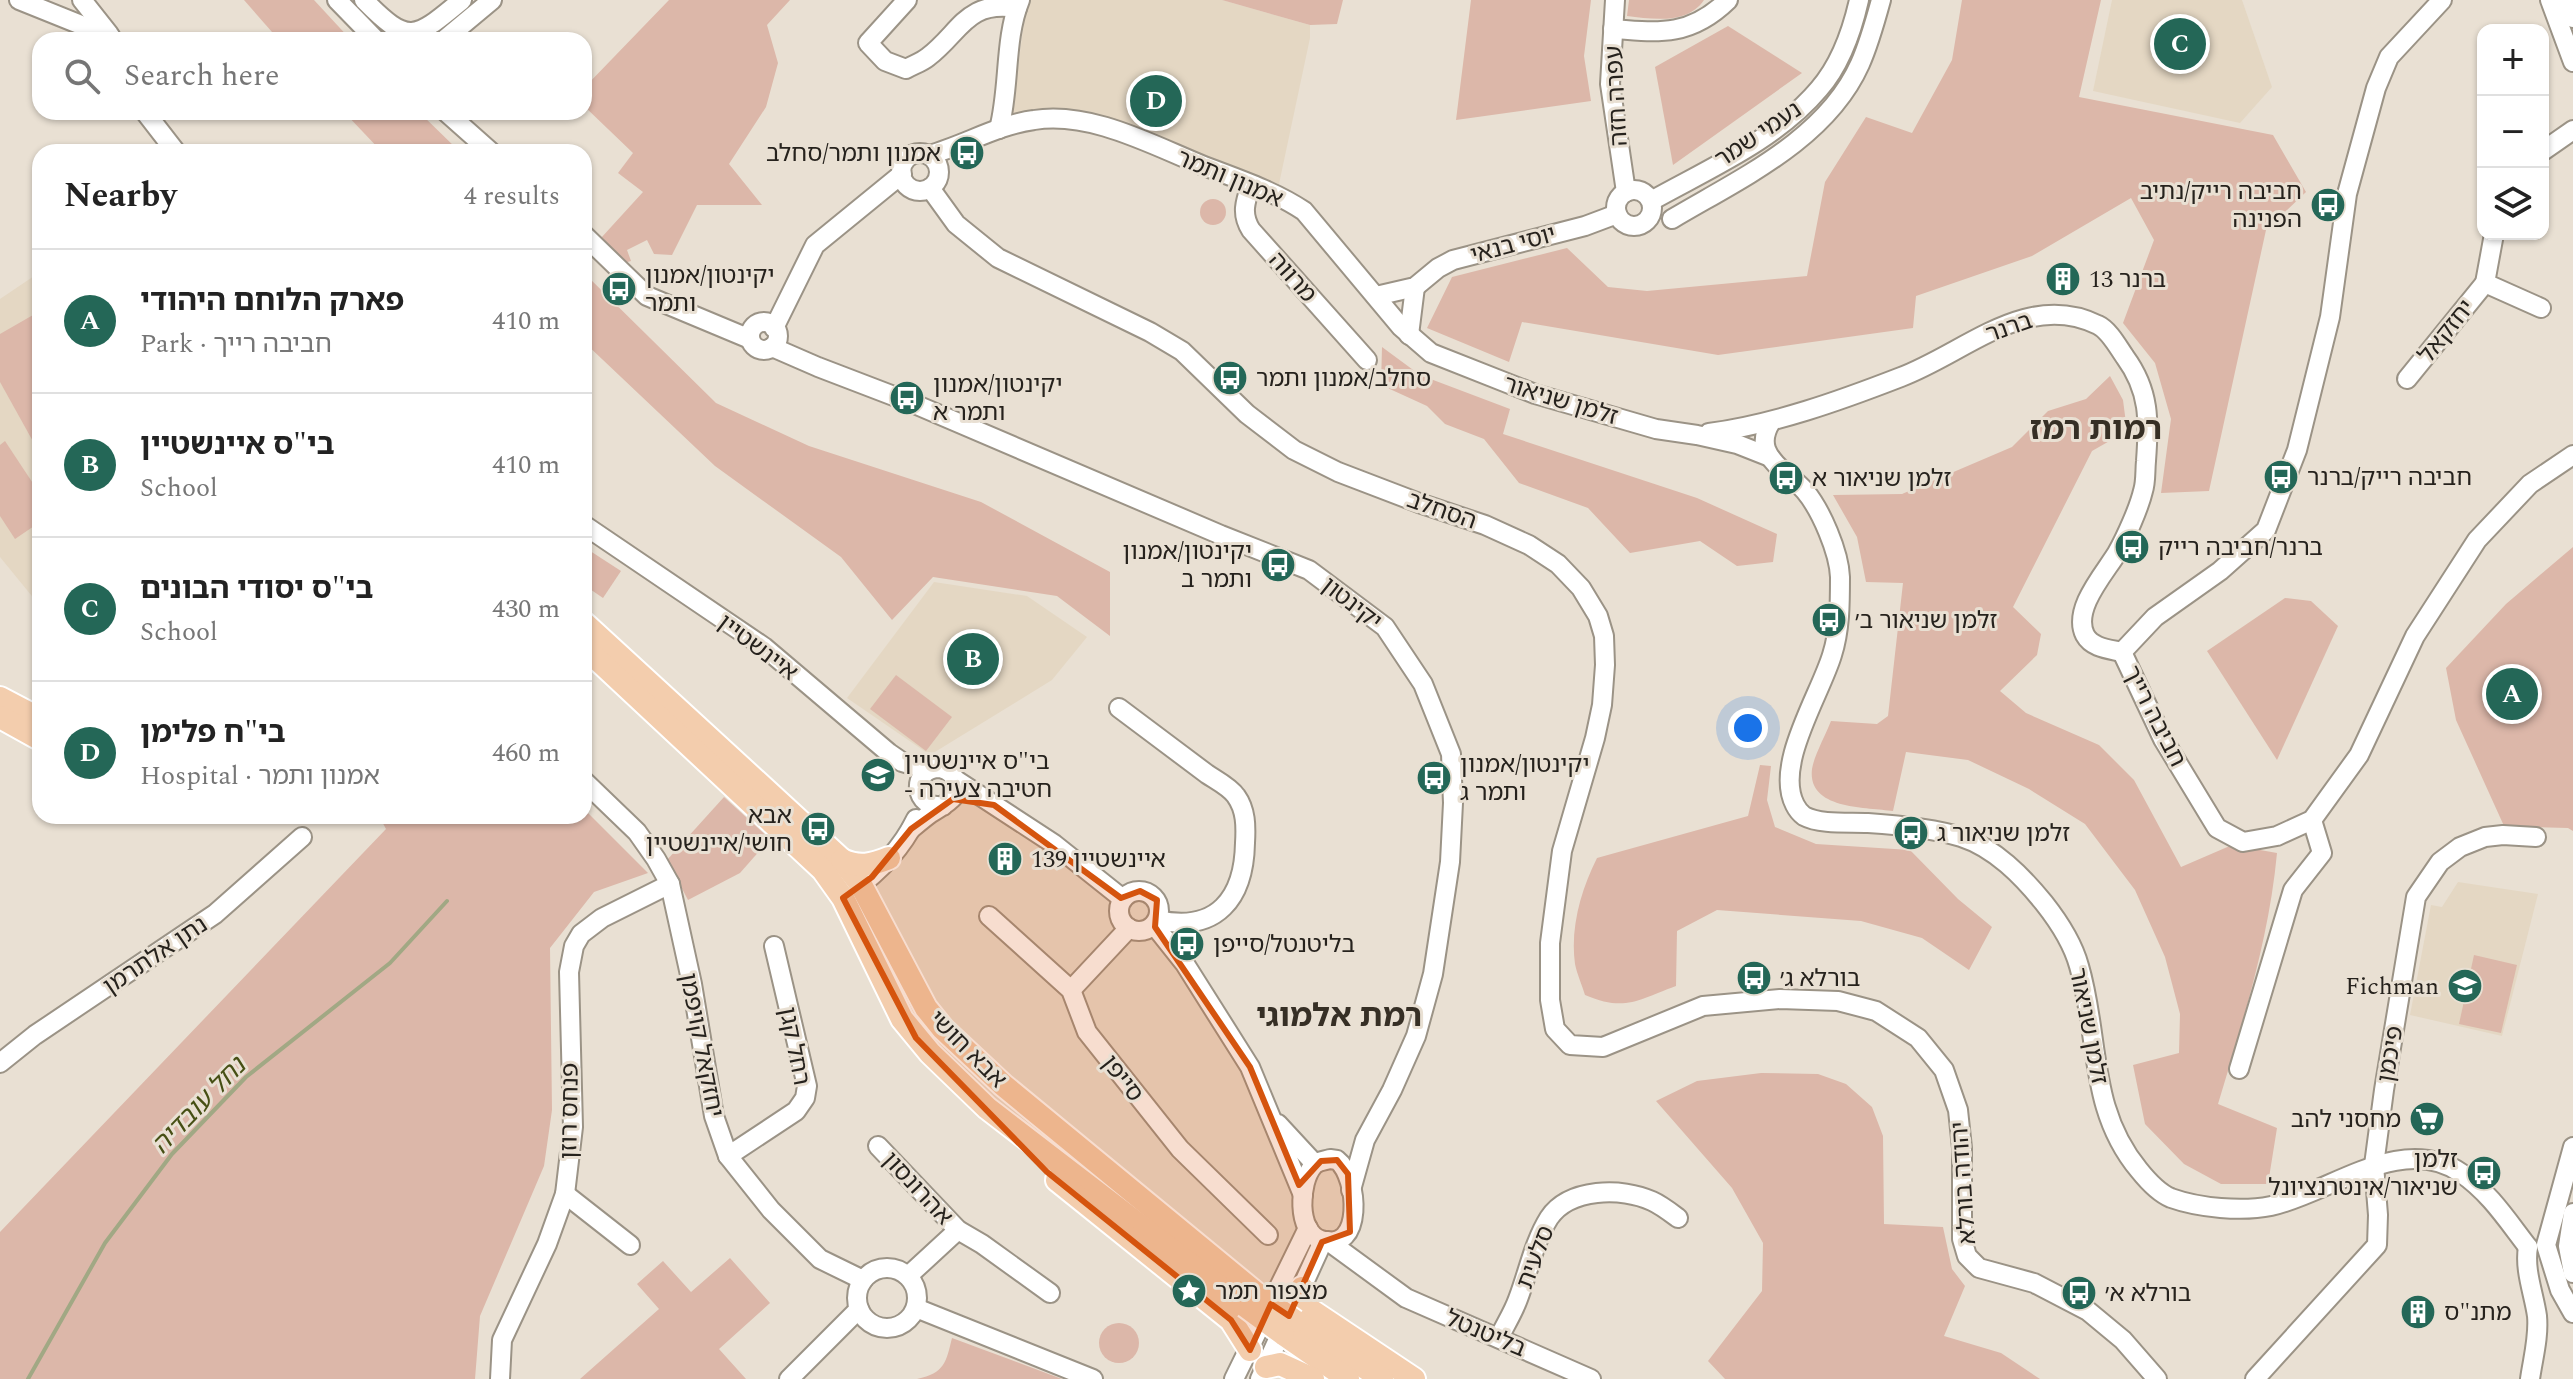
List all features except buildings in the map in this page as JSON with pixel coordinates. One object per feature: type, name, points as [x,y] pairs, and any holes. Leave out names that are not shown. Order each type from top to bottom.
[{"type":"main road","name":"אבא חושי","points":[[592,630],[842,860],[902,1019],[930,1053],[987,1108],[1289,1328],[1348,1379]]},
{"type":"main road","name":"אבא חושי","points":[[592,654],[823,870],[852,891],[926,1008],[943,1029],[1003,1085],[1251,1300]]},
{"type":"main road","points":[[0,698],[32,715]]},
{"type":"main road","points":[[0,717],[32,735]]},
{"type":"main road","points":[[842,860],[854,865],[871,865],[889,858]]},
{"type":"main road","points":[[987,1108],[1006,1133],[1047,1172],[1231,1320],[1250,1350]]},
{"type":"main road","points":[[1302,1288],[1309,1309],[1414,1379]]},
{"type":"main road","name":"אבא חושי","points":[[1289,1328],[1382,1379]]},
{"type":"main road","points":[[1263,1373],[1280,1364],[1313,1379]]},
{"type":"street","points":[[19,0],[97,32]]},
{"type":"street","points":[[82,0],[107,32]]},
{"type":"street","points":[[337,0],[368,32]]},
{"type":"street","points":[[364,0],[385,22],[406,32],[424,29],[462,0]]},
{"type":"street","points":[[454,32],[492,0]]},
{"type":"street","points":[[907,0],[868,43],[885,61],[906,69],[928,57],[969,14],[1018,4],[1007,69],[1007,95],[999,129]]},
{"type":"street","name":"עפרה חזה","points":[[1615,0],[1610,84],[1626,192]]},
{"type":"street","points":[[1613,29],[1655,33],[1676,31],[1694,26],[1715,13],[1728,0]]},
{"type":"street","name":"נעמי שמר","points":[[1651,201],[1744,148],[1803,106],[1822,86],[1837,60],[1850,33],[1859,0]]},
{"type":"street","points":[[1672,219],[1751,172],[1824,118],[1859,66],[1881,0]]},
{"type":"street","name":"חביבה רייך","points":[[2312,820],[2277,836],[2243,842],[2217,828],[2163,739],[2122,652],[2155,617],[2220,571],[2266,530],[2297,450],[2308,409],[2330,317],[2347,194],[2376,88],[2389,57],[2442,0]]},
{"type":"street","points":[[2550,0],[2573,62]]},
{"type":"street","points":[[2570,0],[2573,18]]},
{"type":"street","name":"אמנון ותמר","points":[[934,160],[999,129],[1024,122],[1052,118],[1096,125],[1290,201],[1304,211],[1376,296]]},
{"type":"street","points":[[151,120],[170,144]]},
{"type":"street","points":[[455,120],[482,144]]},
{"type":"street","points":[[2549,147],[2573,130]]},
{"type":"street","points":[[918,153],[934,160],[937,179],[930,188],[918,190],[906,181],[904,162],[907,158],[918,153]]},
{"type":"street","points":[[592,243],[647,296],[712,325],[765,333],[815,245],[880,194],[906,181]]},
{"type":"street","name":"מרווה","points":[[1251,185],[1244,208],[1245,220],[1251,230],[1367,360]]},
{"type":"street","name":"הסחלב","points":[[930,188],[956,224],[998,258],[1150,332],[1182,351],[1247,414],[1294,450],[1338,472],[1485,525],[1529,545],[1558,564],[1581,588],[1598,616],[1604,636],[1605,665],[1602,705],[1595,738],[1562,851],[1550,957],[1550,1000],[1555,1029]]},
{"type":"street","points":[[1638,190],[1651,201],[1650,218],[1641,225],[1624,224],[1617,214],[1618,199],[1626,192],[1638,190]]},
{"type":"street","name":"יוסי בנאי","points":[[1376,296],[1415,287],[1453,260],[1585,226],[1617,214]]},
{"type":"street","name":"יחזקאל","points":[[2407,379],[2485,283],[2493,240]]},
{"type":"street","name":"יחזקאל","points":[[2485,283],[2541,308]]},
{"type":"street","points":[[1409,335],[1415,287]]},
{"type":"street","name":"זלמן שניאור","points":[[1376,296],[1409,335],[1431,353],[1535,394],[1656,429],[1737,444],[1770,457],[1807,493],[1840,562],[1840,602],[1833,653],[1792,758],[1789,781],[1797,809],[1806,817],[1824,821],[1913,828],[1960,837],[2005,862],[2045,904],[2069,940],[2084,982],[2107,1118],[2125,1154],[2145,1177],[2168,1196],[2218,1208],[2267,1207],[2307,1196],[2374,1165],[2414,1159],[2450,1167],[2487,1193],[2537,1246]]},
{"type":"street","name":"ברנר","points":[[1697,435],[1771,422],[1905,376],[2005,324],[2037,315],[2074,315],[2102,326],[2137,372],[2149,416],[2143,491],[2118,552],[2086,605],[2083,622],[2085,635],[2097,647],[2122,652]]},
{"type":"street","name":"יקינטון","points":[[765,333],[818,367],[912,403],[1229,539],[1309,570],[1385,627],[1423,684],[1451,754],[1453,803],[1450,862],[1433,974],[1416,1036],[1365,1140],[1351,1190]]},
{"type":"street","points":[[1770,457],[1765,444],[1771,422]]},
{"type":"street","points":[[2239,1069],[2293,890],[2322,853],[2312,820],[2359,755],[2415,636],[2477,540],[2530,484],[2573,455]]},
{"type":"street","name":"איינשטיין","points":[[592,530],[764,647],[889,753],[902,762],[928,770]]},
{"type":"street","points":[[1119,708],[1235,795],[1246,818],[1245,859],[1237,890],[1221,908],[1203,920],[1189,924],[1156,922],[1142,931],[1124,924],[1119,912],[1123,899],[1134,892],[1152,895],[1159,907],[1156,922],[1171,950],[1185,964],[1250,1067],[1303,1195]]},
{"type":"street","points":[[911,829],[921,797],[919,785],[928,770],[948,770],[951,795]]},
{"type":"street","name":"יחזקאל קויפמן","points":[[592,789],[637,832],[670,884],[692,984],[714,1116],[728,1156],[771,1210],[820,1259],[863,1280]]},
{"type":"street","points":[[852,891],[889,858],[911,829],[951,795]]},
{"type":"street","points":[[921,797],[930,805],[951,795],[994,805],[1054,844],[1123,899]]},
{"type":"street","name":"נתן אלתרמן","points":[[0,1063],[35,1035],[215,914],[302,837]]},
{"type":"street","name":"פיכמן","points":[[2374,1165],[2416,897],[2440,862],[2460,847],[2485,837],[2536,837]]},
{"type":"street","name":"פנחס רוזן","points":[[500,1379],[502,1340],[547,1244],[565,1194],[573,1127],[569,972],[574,946],[581,934],[602,918],[670,884]]},
{"type":"street","name":"סייפן","points":[[989,916],[1071,990],[1087,1032],[1180,1149],[1268,1235]]},
{"type":"street","points":[[1071,990],[1129,928]]},
{"type":"street","name":"רחל קגן","points":[[728,1156],[796,1111],[805,1098],[807,1086],[774,946]]},
{"type":"street","name":"יהודה בורלא","points":[[1555,1029],[1570,1045],[1603,1047],[1703,1006],[1780,999],[1838,1001],[1876,1011],[1918,1038],[1944,1070],[1958,1110],[1962,1148],[1962,1239],[1967,1256],[1979,1268],[2034,1283],[2088,1311],[2123,1340],[2157,1379]]},
{"type":"street","points":[[1271,1116],[1315,1164]]},
{"type":"street","name":"יקינטון","points":[[1337,1160],[1365,1140]]},
{"type":"street","name":"אהרונסון","points":[[878,1146],[958,1230],[1050,1293]]},
{"type":"street","points":[[2530,1379],[2543,1315],[2527,1263],[2537,1246],[2573,1147]]},
{"type":"street","points":[[1337,1160],[1344,1165],[1351,1190],[1353,1211],[1350,1232],[1344,1237],[1325,1241],[1318,1239],[1308,1228],[1304,1218],[1303,1195],[1307,1174],[1315,1164],[1337,1160]]},
{"type":"street","points":[[2255,1379],[2377,1245],[2374,1165]]},
{"type":"street","points":[[565,1194],[630,1245]]},
{"type":"street","name":"סלעית","points":[[1499,1338],[1518,1301],[1534,1252],[1550,1217],[1564,1205],[1583,1195],[1637,1195],[1654,1201],[1678,1218]]},
{"type":"street","points":[[2572,1269],[2568,1246],[2573,1213]]},
{"type":"street","points":[[1234,1379],[1308,1228]]},
{"type":"street","name":"אהרונסון","points":[[908,1276],[958,1230]]},
{"type":"street","name":"בליטנטל","points":[[1350,1232],[1384,1281]]},
{"type":"street","points":[[1263,1373],[1325,1241]]},
{"type":"street","name":"בליטנטל","points":[[1325,1241],[1406,1298],[1591,1379]]},
{"type":"street","points":[[2537,1246],[2572,1269]]},
{"type":"street","points":[[2537,1246],[2573,1312],[2543,1315]]},
{"type":"street","points":[[890,1268],[908,1276],[917,1291],[916,1308],[910,1317],[893,1327],[873,1324],[864,1318],[859,1309],[858,1289],[863,1280],[879,1269],[890,1268]]},
{"type":"street","points":[[916,1308],[1093,1379]]},
{"type":"street","points":[[789,1379],[859,1309]]},
{"type":"highlighted area","points":[[953,799],[994,805],[1121,898],[1140,891],[1157,900],[1155,927],[1250,1067],[1299,1185],[1321,1161],[1337,1160],[1348,1174],[1350,1232],[1322,1242],[1289,1316],[1271,1304],[1250,1350],[1231,1320],[1047,1172],[916,1038],[843,898],[872,877],[911,829]]},
{"type":"shaded area","points":[[244,0],[314,0],[344,32],[272,32]]},
{"type":"shaded area","points":[[669,0],[790,0],[767,25],[778,63],[766,107],[729,164],[762,205],[697,205],[672,255],[654,254],[647,240],[627,250],[631,261],[624,263],[601,238],[643,192],[618,173],[633,153],[592,114],[592,80]]},
{"type":"shaded area","points":[[1029,0],[1222,0],[1310,25],[1310,38],[1279,184],[1106,122],[1053,111],[1012,114]]},
{"type":"shaded area","points":[[1222,0],[1343,0],[1337,24],[1310,25]]},
{"type":"shaded area","points":[[1471,0],[1591,0],[1584,56],[1591,101],[1456,120]]},
{"type":"shaded area","points":[[1629,0],[1704,0],[1697,8],[1679,17],[1658,19],[1627,16]]},
{"type":"shaded area","points":[[1962,0],[2101,0],[2079,97],[2273,135],[2306,192],[2266,230],[2209,491],[2161,493],[2171,419],[2155,363],[2123,323],[2154,240],[2131,198],[2032,256],[1916,296],[1913,328],[1718,355],[1522,322],[1509,362],[1427,328],[1452,277],[1567,248],[1608,287],[1647,291],[1807,276],[1825,182],[1866,117],[1912,133],[1952,60]]},
{"type":"shaded area","points":[[2112,0],[2242,0],[2272,87],[2240,123],[2093,91]]},
{"type":"shaded area","points":[[1728,26],[1802,73],[1673,165],[1655,67]]},
{"type":"shaded area","points":[[352,120],[427,120],[452,144],[374,144]]},
{"type":"shaded area","points":[[1213,199],[1222,203],[1226,212],[1222,221],[1213,225],[1204,221],[1200,212],[1204,203]]},
{"type":"shaded area","points":[[32,277],[32,596],[0,557],[0,299]]},
{"type":"shaded area","points":[[592,281],[716,403],[809,446],[981,502],[1110,572],[1110,636],[1057,596],[933,577],[892,620],[841,557],[715,466],[592,350]]},
{"type":"shaded area","points":[[32,316],[32,440],[0,382],[0,334]]},
{"type":"shaded area","points":[[1382,347],[1420,375],[1510,409],[1503,434],[1697,498],[1777,534],[1773,562],[1737,566],[1700,541],[1630,553],[1588,508],[1519,483],[1484,439],[1445,424],[1427,406],[1381,385]]},
{"type":"shaded area","points":[[2110,376],[2123,400],[2127,431],[2092,451],[2013,607],[2041,634],[2037,655],[2000,691],[2026,713],[2099,745],[2134,780],[2181,867],[2232,845],[2277,853],[2261,948],[2218,1104],[2277,1128],[2268,1184],[2221,1184],[2184,1164],[2145,1124],[2133,1065],[2179,1053],[2180,1014],[2165,957],[2135,890],[2085,824],[2029,789],[1968,760],[1906,752],[1893,811],[1841,804],[1819,792],[1813,782],[1813,764],[1831,721],[1877,724],[1888,716],[1903,583],[1866,582],[1857,537],[1833,495],[1902,494],[2012,447],[2048,411],[2086,399]]},
{"type":"shaded area","points":[[5,441],[32,482],[32,527],[15,539],[0,516],[0,445]]},
{"type":"shaded area","points":[[2573,547],[2573,831],[2568,828],[2504,826],[2456,720],[2446,668],[2506,604]]},
{"type":"shaded area","points":[[592,552],[621,571],[603,598],[592,590]]},
{"type":"shaded area","points":[[934,582],[1027,596],[1087,637],[1052,680],[930,755],[847,698]]},
{"type":"shaded area","points":[[2285,598],[2311,601],[2338,626],[2277,760],[2207,651]]},
{"type":"shaded area","points":[[896,675],[952,717],[926,751],[870,709]]},
{"type":"shaded area","points":[[1760,765],[1771,766],[1767,800],[1775,827],[1816,844],[1910,850],[1958,899],[1992,927],[1969,970],[1922,938],[1861,921],[1717,910],[1677,931],[1676,986],[1621,1003],[1585,995],[1575,964],[1574,937],[1582,896],[1597,858],[1748,816]]},
{"type":"shaded area","points":[[724,797],[770,839],[740,873],[688,900],[667,860]]},
{"type":"shaded area","points":[[592,817],[648,873],[594,892],[550,948],[552,1110],[544,1166],[480,1316],[475,1379],[0,1379],[0,1232],[386,829],[383,824],[592,824]]},
{"type":"shaded area","name":"Fichman","points":[[2458,882],[2538,894],[2502,1036],[2410,1015],[2431,905],[2442,907]]},
{"type":"shaded area","points":[[2474,955],[2517,965],[2501,1033],[2459,1024]]},
{"type":"shaded area","points":[[1761,1073],[1818,1074],[1846,1084],[1872,1107],[1883,1136],[1884,1224],[1943,1227],[1952,1269],[1965,1286],[1944,1336],[2001,1353],[2040,1379],[1725,1379],[1708,1361],[1762,1291],[1763,1243],[1732,1188],[1656,1101],[1697,1081]]},
{"type":"shaded area","points":[[730,1258],[770,1303],[719,1349],[746,1379],[580,1379],[659,1309],[637,1284],[663,1261],[691,1292]]},
{"type":"shaded area","points":[[1119,1323],[1133,1329],[1139,1343],[1133,1357],[1119,1363],[1105,1357],[1099,1343],[1105,1329]]},
{"type":"shaded area","points":[[952,1338],[1062,1379],[917,1379],[939,1370]]},
{"type":"waterway","name":"נחל עובדיה","points":[[28,1379],[105,1243],[172,1154],[246,1077],[390,963],[447,901]]},
{"type":"place","name":"בי\"ס יסודי הבונים","points":[[2180,44]]},
{"type":"place","name":"בי\"ח פלימן","points":[[1156,101]]},
{"type":"place","name":"אמנון ותמר/סחלב","points":[[967,153]]},
{"type":"place","name":"חביבה רייק/נתיב הפנינה","points":[[2328,205]]},
{"type":"place","name":"ברנר 13","points":[[2063,279]]},
{"type":"place","name":"יקינטון/אמנון ותמר","points":[[619,289]]},
{"type":"place","name":"סחלב/אמנון ותמר","points":[[1230,378]]},
{"type":"place","name":"יקינטון/אמנון ותמר א","points":[[907,398]]},
{"type":"place","name":"חביבה רייק/ברנר","points":[[2281,477]]},
{"type":"place","name":"זלמן שניאור א","points":[[1786,478]]},
{"type":"place","name":"ברנר/חביבה רייק","points":[[2132,547]]},
{"type":"place","name":"יקינטון/אמנון ותמר ב","points":[[1278,565]]},
{"type":"place","name":"זלמן שניאור ב׳","points":[[1829,620]]},
{"type":"place","name":"בי\"ס איינשטיין","points":[[973,659]]},
{"type":"place","name":"פארק הלוחם היהודי","points":[[2512,694]]},
{"type":"place","name":"בי\"ס איינשטיין - חטיבה צעירה","points":[[878,775]]},
{"type":"place","name":"יקינטון/אמנון ותמר ג","points":[[1434,778]]},
{"type":"place","name":"אבא חושי/איינשטיין","points":[[818,829]]},
{"type":"place","name":"זלמן שניאור ג","points":[[1911,833]]},
{"type":"place","name":"איינשטיין 139","points":[[1005,859]]},
{"type":"place","name":"בליטנטל/סייפן","points":[[1187,944]]},
{"type":"place","name":"בורלא ג׳","points":[[1754,978]]},
{"type":"place","name":"Fichman","points":[[2465,986]]},
{"type":"place","name":"מחסני להב","points":[[2427,1119]]},
{"type":"place","name":"זלמן שניאור/אינטרנציונל","points":[[2484,1173]]},
{"type":"place","name":"מצפור תמר","points":[[1189,1291]]},
{"type":"place","name":"בורלא א׳","points":[[2079,1293]]},
{"type":"place","name":"מתנ\"ס","points":[[2418,1312]]},
{"type":"district","name":"רמות רמז","points":[[2096,428]]},
{"type":"district","name":"רמת אלמוגי","points":[[1339,1015]]}]
